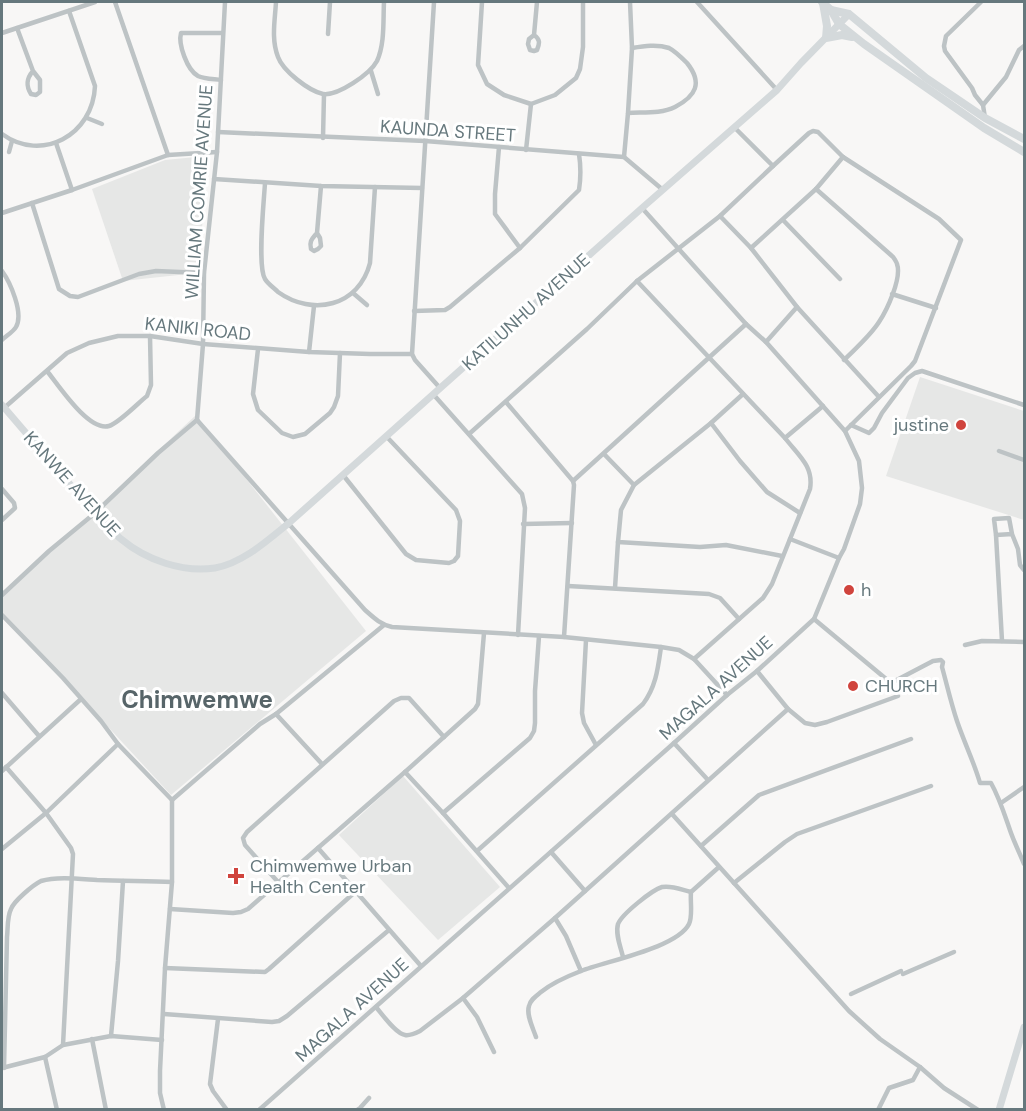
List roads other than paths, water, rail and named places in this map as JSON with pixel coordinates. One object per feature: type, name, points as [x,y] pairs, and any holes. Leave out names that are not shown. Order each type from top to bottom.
[{"type":"highway","points":[[822,2],[831,10],[839,24],[856,38],[984,128],[1024,152]]},
{"type":"highway","points":[[822,2],[827,26],[825,38],[842,34],[856,38]]},
{"type":"highway","points":[[831,10],[849,14],[926,78],[986,118],[1024,139]]},
{"type":"main road","name":"KATILUNHU AVENUE","points":[[181,568],[216,568],[249,555],[289,523],[777,90],[849,14]]},
{"type":"main road","name":"KANWE AVENUE","points":[[3,407],[119,538],[129,546],[158,561],[181,568]]},
{"type":"main road","points":[[999,1110],[1024,1027]]},
{"type":"street","points":[[2,33],[92,2]]},
{"type":"street","points":[[115,2],[168,155]]},
{"type":"street","name":"WILLIAM COMRIE AVENUE","points":[[197,420],[203,344],[204,273],[217,152],[225,2]]},
{"type":"street","points":[[276,2],[274,44],[278,59],[285,69],[303,84],[324,94],[342,90],[371,71],[382,44],[384,2]]},
{"type":"street","points":[[328,34],[330,2]]},
{"type":"street","points":[[434,2],[412,354],[440,388]]},
{"type":"street","points":[[482,2],[478,65],[487,84],[504,95],[531,104],[555,95],[576,78],[580,69],[583,47],[583,2]]},
{"type":"street","points":[[534,34],[537,2]]},
{"type":"street","points":[[630,2],[632,48],[624,157],[663,190]]},
{"type":"street","points":[[697,2],[777,90]]},
{"type":"street","points":[[981,2],[946,36],[944,46],[945,51],[983,105],[986,118]]},
{"type":"street","points":[[2,134],[12,141],[35,145],[56,143],[73,133],[87,118],[94,98],[95,86],[69,11]]},
{"type":"street","points":[[17,28],[33,71],[40,80],[40,92],[36,95],[31,94],[27,82],[33,71]]},
{"type":"street","points":[[221,80],[200,77],[193,72],[180,39],[181,33],[222,33]]},
{"type":"street","points":[[628,113],[655,112],[673,108],[693,93],[696,86],[695,74],[671,49],[656,45],[632,48]]},
{"type":"street","points":[[983,105],[1006,77],[1019,50],[1024,45]]},
{"type":"street","points":[[371,71],[378,94]]},
{"type":"street","points":[[323,138],[324,94]]},
{"type":"street","points":[[526,150],[531,104]]},
{"type":"street","points":[[87,118],[102,124]]},
{"type":"street","points":[[734,127],[773,166]]},
{"type":"street","points":[[469,434],[637,280],[720,216],[813,131],[818,132],[843,157],[939,219],[960,238],[960,245],[915,361],[845,431]]},
{"type":"street","name":"KAUNDA STREET","points":[[218,132],[425,141],[624,157]]},
{"type":"street","points":[[9,152],[12,141]]},
{"type":"street","points":[[56,143],[72,190]]},
{"type":"street","points":[[499,147],[495,194],[496,218],[520,248]]},
{"type":"street","points":[[2,213],[168,155],[217,152]]},
{"type":"street","points":[[414,311],[450,308],[520,248],[579,190],[581,172],[579,154]]},
{"type":"street","points":[[751,248],[816,189],[843,157]]},
{"type":"street","points":[[214,179],[321,186],[422,188]]},
{"type":"street","points":[[265,183],[261,264],[264,279],[273,288],[292,300],[314,306],[333,302],[353,293],[368,273],[375,187]]},
{"type":"street","points":[[317,233],[321,186]]},
{"type":"street","points":[[816,189],[892,256],[897,264],[898,275],[880,321],[844,360]]},
{"type":"street","points":[[32,203],[59,289],[70,296],[78,297],[139,274],[156,271],[204,273]]},
{"type":"street","name":"MAGALA AVENUE","points":[[259,1110],[814,619],[844,549],[862,495],[859,461],[845,431],[642,208]]},
{"type":"street","points":[[720,216],[751,248],[797,307],[879,397]]},
{"type":"street","points":[[783,220],[840,279]]},
{"type":"street","points":[[2,271],[9,281],[18,310],[16,327],[2,340]]},
{"type":"street","points":[[637,280],[785,438],[810,470],[812,480],[772,584],[763,598],[694,658]]},
{"type":"street","points":[[353,293],[367,305]]},
{"type":"street","points":[[892,294],[936,308]]},
{"type":"street","points":[[309,352],[314,306]]},
{"type":"street","points":[[766,342],[797,307]]},
{"type":"street","points":[[573,481],[746,324]]},
{"type":"street","name":"KANIKI ROAD","points":[[3,407],[67,353],[89,343],[118,336],[150,336],[258,349],[412,354]]},
{"type":"street","points":[[47,372],[84,416],[95,425],[109,426],[116,423],[147,396],[151,385],[150,336]]},
{"type":"street","points":[[258,349],[253,394],[258,410],[282,433],[293,437],[305,434],[334,407],[338,396],[340,353]]},
{"type":"street","points":[[851,425],[869,433],[908,378],[922,371],[1024,405]]},
{"type":"street","points":[[433,394],[522,494],[525,508],[518,635]]},
{"type":"street","points":[[615,588],[621,510],[634,485],[743,394]]},
{"type":"street","points":[[506,402],[574,485],[564,637]]},
{"type":"street","points":[[785,438],[822,406]]},
{"type":"street","points":[[2,596],[49,551],[95,513],[158,453],[197,420],[377,622],[392,627],[564,637],[679,650],[694,658],[727,695]]},
{"type":"street","points":[[711,423],[767,492],[801,513]]},
{"type":"street","points":[[343,475],[406,554],[416,560],[449,563],[454,561],[458,556],[460,521],[456,510],[387,436]]},
{"type":"street","points":[[999,451],[1024,460]]},
{"type":"street","points":[[604,454],[634,485]]},
{"type":"street","points":[[2,489],[14,503],[15,508],[2,520]]},
{"type":"street","points":[[1002,641],[994,519],[1009,518],[1020,565],[1024,570]]},
{"type":"street","points":[[523,524],[572,523]]},
{"type":"street","points":[[996,535],[1012,534]]},
{"type":"street","points":[[790,539],[839,558]]},
{"type":"street","points":[[618,542],[700,547],[726,545],[783,556]]},
{"type":"street","points":[[568,586],[709,594],[720,598],[739,619]]},
{"type":"street","points":[[2,615],[101,721],[118,744],[172,800],[172,882],[165,968],[160,1093],[164,1110]]},
{"type":"street","points":[[814,619],[891,682],[933,661],[943,662],[942,667],[957,721],[980,783],[991,783],[1024,864]]},
{"type":"street","points":[[172,800],[260,724],[276,714],[384,625]]},
{"type":"street","points":[[170,909],[241,912],[248,909],[405,772],[478,704],[484,633]]},
{"type":"street","points":[[443,813],[530,738],[534,731],[539,636]]},
{"type":"street","points":[[586,640],[582,713],[596,745]]},
{"type":"street","points":[[965,645],[982,641],[1024,642]]},
{"type":"street","points":[[477,851],[643,704],[651,694],[654,685],[661,647]]},
{"type":"street","points":[[757,671],[788,709],[805,723],[815,725],[898,696]]},
{"type":"street","points":[[2,693],[39,736]]},
{"type":"street","points":[[278,882],[245,845],[243,838],[394,701],[409,698],[444,737]]},
{"type":"street","points":[[63,1045],[73,861],[71,848],[46,813],[4,769],[81,699]]},
{"type":"street","points":[[376,1007],[398,1032],[405,1035],[420,1031],[463,998],[555,918],[788,709]]},
{"type":"street","points":[[276,714],[322,764]]},
{"type":"street","points":[[701,846],[759,795],[911,739]]},
{"type":"street","points":[[674,743],[708,780]]},
{"type":"street","points":[[2,849],[46,813],[118,744]]},
{"type":"street","points":[[405,772],[509,888]]},
{"type":"street","points":[[734,884],[797,834],[931,786]]},
{"type":"street","points":[[1001,803],[1024,788]]},
{"type":"street","points":[[672,814],[849,1011],[880,1039],[920,1067],[944,1088],[978,1110]]},
{"type":"street","points":[[318,848],[421,966]]},
{"type":"street","points":[[551,852],[585,891]]},
{"type":"street","points":[[536,1037],[528,1007],[531,1000],[544,990],[581,971],[648,950],[681,933],[689,924],[691,916],[691,892],[719,867]]},
{"type":"street","points":[[162,1040],[111,1036],[93,1039],[63,1045],[45,1057],[3,1068],[4,937],[11,909],[39,882],[72,878],[172,882]]},
{"type":"street","points":[[111,1036],[123,881]]},
{"type":"street","points":[[622,957],[618,925],[622,918],[652,892],[661,888],[671,887],[691,892]]},
{"type":"street","points":[[165,968],[265,972],[355,892]]},
{"type":"street","points":[[555,918],[566,936],[581,971]]},
{"type":"street","points":[[164,1014],[279,1021],[389,930]]},
{"type":"street","points":[[851,994],[954,952]]},
{"type":"street","points":[[463,998],[477,1017],[494,1052]]},
{"type":"street","points":[[218,1019],[210,1084],[227,1110]]},
{"type":"street","points":[[93,1039],[106,1110]]},
{"type":"street","points":[[45,1057],[57,1110]]},
{"type":"street","points":[[878,1110],[886,1091],[913,1080],[920,1067]]},
{"type":"street","points":[[357,1110],[369,1098]]},
{"type":"street","points":[[365,1103],[368,1110]]},
{"type":"place","name":"justine","points":[[961,425]]},
{"type":"place","name":"h","points":[[849,590]]},
{"type":"place","name":"CHURCH","points":[[853,686]]},
{"type":"place","name":"Chimwemwe Urban Health Center","points":[[236,876]]},
{"type":"district","name":"Chimwemwe","points":[[197,700]]}]
